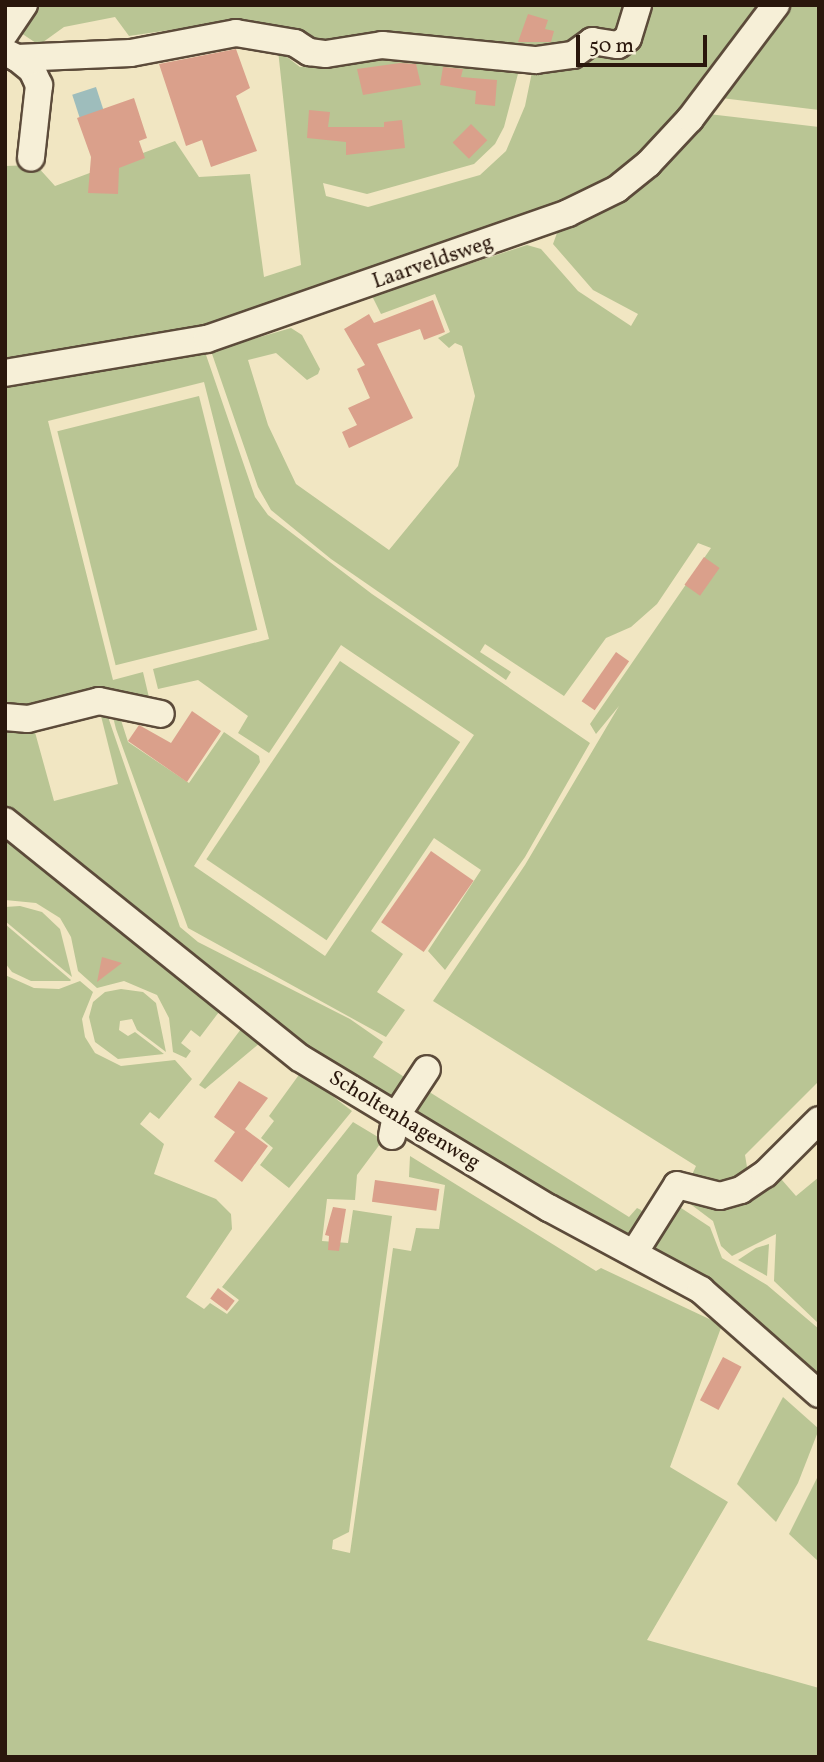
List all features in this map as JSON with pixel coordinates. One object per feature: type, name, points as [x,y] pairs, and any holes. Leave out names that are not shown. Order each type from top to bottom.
[{"type":"street","points":[[5,33],[24,5]]},
{"type":"street","points":[[11,55],[131,53],[236,33],[295,43],[309,52],[327,54],[382,45],[536,60],[573,55],[592,41],[618,45],[628,38],[638,5]]},
{"type":"street","name":"Laarveldsweg","points":[[5,373],[208,339],[568,213],[617,189],[648,164],[690,119],[776,5]]},
{"type":"street","points":[[11,55],[32,70],[39,85],[31,158]]},
{"type":"street","points":[[5,717],[28,719],[99,701],[161,714]]},
{"type":"street","name":"Scholtenhagenweg","points":[[5,821],[300,1058],[394,1126],[635,1253],[721,1304],[819,1394]]},
{"type":"street","points":[[394,1126],[427,1069]]},
{"type":"street","points":[[635,1253],[677,1185],[719,1196],[741,1190],[765,1174],[819,1120]]},
{"type":"green space","points":[[34,5],[630,5],[618,37],[569,49],[313,46],[292,31],[245,19],[129,36],[115,17],[64,27],[39,45],[21,33]]},
{"type":"green space","points":[[645,5],[757,5],[755,16],[660,135],[635,159],[573,200],[228,328],[5,364],[5,166],[36,165],[55,186],[175,141],[199,177],[250,174],[264,277],[301,265],[278,50],[300,67],[367,57],[519,70],[504,127],[495,144],[474,164],[367,194],[323,183],[326,196],[368,207],[480,175],[506,151],[525,106],[532,72],[597,49]]},
{"type":"green space","points":[[783,5],[819,5],[819,110],[713,97]]},
{"type":"green space","points":[[700,113],[819,127],[819,1081],[745,1155],[748,1173],[711,1188],[691,1177],[696,1166],[433,1001],[525,865],[619,706],[596,734],[590,724],[711,548],[698,543],[657,604],[631,627],[606,638],[564,696],[485,644],[480,652],[511,672],[506,680],[331,559],[271,510],[258,487],[211,351],[291,328],[302,335],[320,369],[318,374],[307,380],[276,353],[248,360],[268,425],[296,484],[389,550],[458,466],[475,396],[462,346],[455,343],[449,348],[438,338],[450,332],[435,294],[381,314],[372,296],[527,245],[541,249],[578,291],[631,326],[638,314],[593,290],[553,244],[557,233],[574,224]]},
{"type":"green space","points":[[205,352],[255,497],[268,515],[372,594],[590,743],[525,857],[445,970],[428,951],[481,870],[434,838],[371,931],[403,954],[377,992],[405,1010],[386,1037],[188,928],[116,729],[112,713],[127,712],[121,720],[128,742],[189,783],[224,732],[259,756],[260,762],[194,866],[325,956],[474,735],[341,645],[269,753],[238,733],[248,716],[198,680],[158,689],[153,669],[269,639],[204,382],[48,421],[113,680],[143,672],[151,706],[5,711],[5,380]]},
{"type":"green space","points":[[199,396],[257,630],[116,665],[57,431]]},
{"type":"green space","points":[[340,661],[460,742],[327,940],[206,859]]},
{"type":"green space","points":[[99,708],[105,708],[180,927],[198,942],[350,1019],[383,1042],[373,1057],[409,1080],[387,1104],[289,1041],[5,812],[5,725],[33,725],[54,801],[118,784]]},
{"type":"green space","points":[[5,836],[222,1008],[200,1037],[191,1030],[181,1043],[191,1051],[186,1058],[173,1052],[169,1018],[157,995],[124,981],[97,988],[78,971],[71,937],[60,918],[36,903],[5,900]]},
{"type":"green space","points":[[20,906],[42,912],[60,929],[72,977],[5,921],[5,907]]},
{"type":"green space","points":[[5,924],[71,980],[31,981],[12,972],[5,963]]},
{"type":"green space","points":[[5,975],[34,988],[59,989],[80,981],[93,992],[82,1019],[85,1037],[95,1053],[121,1066],[175,1060],[192,1079],[159,1119],[150,1112],[140,1124],[164,1144],[154,1174],[216,1199],[231,1214],[232,1229],[186,1297],[204,1309],[210,1303],[227,1314],[239,1300],[222,1287],[353,1122],[383,1140],[357,1175],[355,1200],[327,1199],[322,1241],[348,1243],[353,1210],[392,1216],[349,1532],[333,1540],[332,1549],[350,1553],[393,1248],[411,1251],[416,1228],[439,1229],[445,1185],[409,1177],[410,1156],[596,1271],[601,1268],[722,1325],[670,1467],[728,1502],[647,1640],[819,1688],[819,1757],[5,1757]]},
{"type":"green space","points":[[121,989],[143,992],[156,1003],[166,1052],[137,1030],[132,1019],[120,1021],[119,1030],[128,1036],[135,1032],[164,1054],[118,1059],[95,1042],[89,1017],[93,1002],[105,992]]},
{"type":"green space","points":[[231,1016],[261,1042],[205,1089],[199,1085],[241,1029]]},
{"type":"green space","points":[[301,1072],[352,1111],[289,1188],[260,1165],[273,1148],[261,1138],[274,1121],[269,1116]]},
{"type":"green space","points":[[423,1088],[629,1217],[637,1208],[641,1210],[644,1215],[632,1238],[418,1122],[415,1111]]},
{"type":"green space","points":[[775,1172],[796,1196],[819,1177],[819,1324],[774,1281],[776,1234],[732,1256],[721,1246],[713,1221],[685,1200],[738,1206]]},
{"type":"green space","points":[[675,1204],[710,1227],[722,1258],[767,1285],[819,1329],[819,1387],[654,1255],[651,1246]]},
{"type":"green space","points":[[769,1244],[767,1276],[738,1260],[756,1248]]},
{"type":"green space","points":[[783,1397],[819,1429],[798,1483],[776,1522],[737,1484]]},
{"type":"green space","points":[[819,1474],[819,1562],[789,1534]]},
{"type":"water","points":[[96,87],[111,133],[87,140],[72,95]]},
{"type":"building","points":[[528,14],[548,20],[545,29],[554,31],[551,42],[518,42]]},
{"type":"building","points":[[236,49],[250,88],[236,96],[257,151],[211,167],[202,140],[186,146],[159,64]]},
{"type":"building","points":[[400,63],[416,64],[421,85],[363,95],[357,69]]},
{"type":"building","points":[[443,67],[463,69],[461,77],[497,80],[495,106],[475,104],[476,91],[440,85]]},
{"type":"building","points":[[134,98],[147,138],[139,141],[145,158],[119,168],[118,194],[88,193],[91,157],[77,118]]},
{"type":"building","points":[[309,110],[330,112],[328,127],[384,127],[384,122],[402,120],[405,148],[346,155],[346,142],[307,138]]},
{"type":"building","points":[[471,124],[487,140],[469,159],[453,142]]},
{"type":"building","points":[[433,300],[445,332],[424,340],[420,329],[377,344],[413,418],[349,448],[342,432],[357,425],[348,408],[370,398],[357,369],[365,365],[344,329],[369,314],[374,323]]},
{"type":"building","points":[[704,557],[720,568],[700,596],[684,585]]},
{"type":"building","points":[[616,652],[629,661],[595,710],[582,701]]},
{"type":"building","points":[[192,711],[221,731],[187,782],[128,741],[139,725],[171,743]]},
{"type":"building","points":[[431,851],[474,881],[424,952],[381,922]]},
{"type":"building","points":[[102,957],[122,963],[97,982]]},
{"type":"building","points":[[239,1081],[268,1098],[245,1129],[268,1146],[242,1182],[214,1161],[235,1132],[214,1117]]},
{"type":"building","points":[[375,1180],[439,1189],[436,1211],[372,1202]]},
{"type":"building","points":[[333,1207],[346,1209],[339,1251],[328,1250],[329,1236],[325,1235]]},
{"type":"building","points":[[218,1288],[235,1301],[227,1311],[210,1298]]},
{"type":"building","points":[[723,1357],[742,1367],[719,1410],[700,1400]]}]
